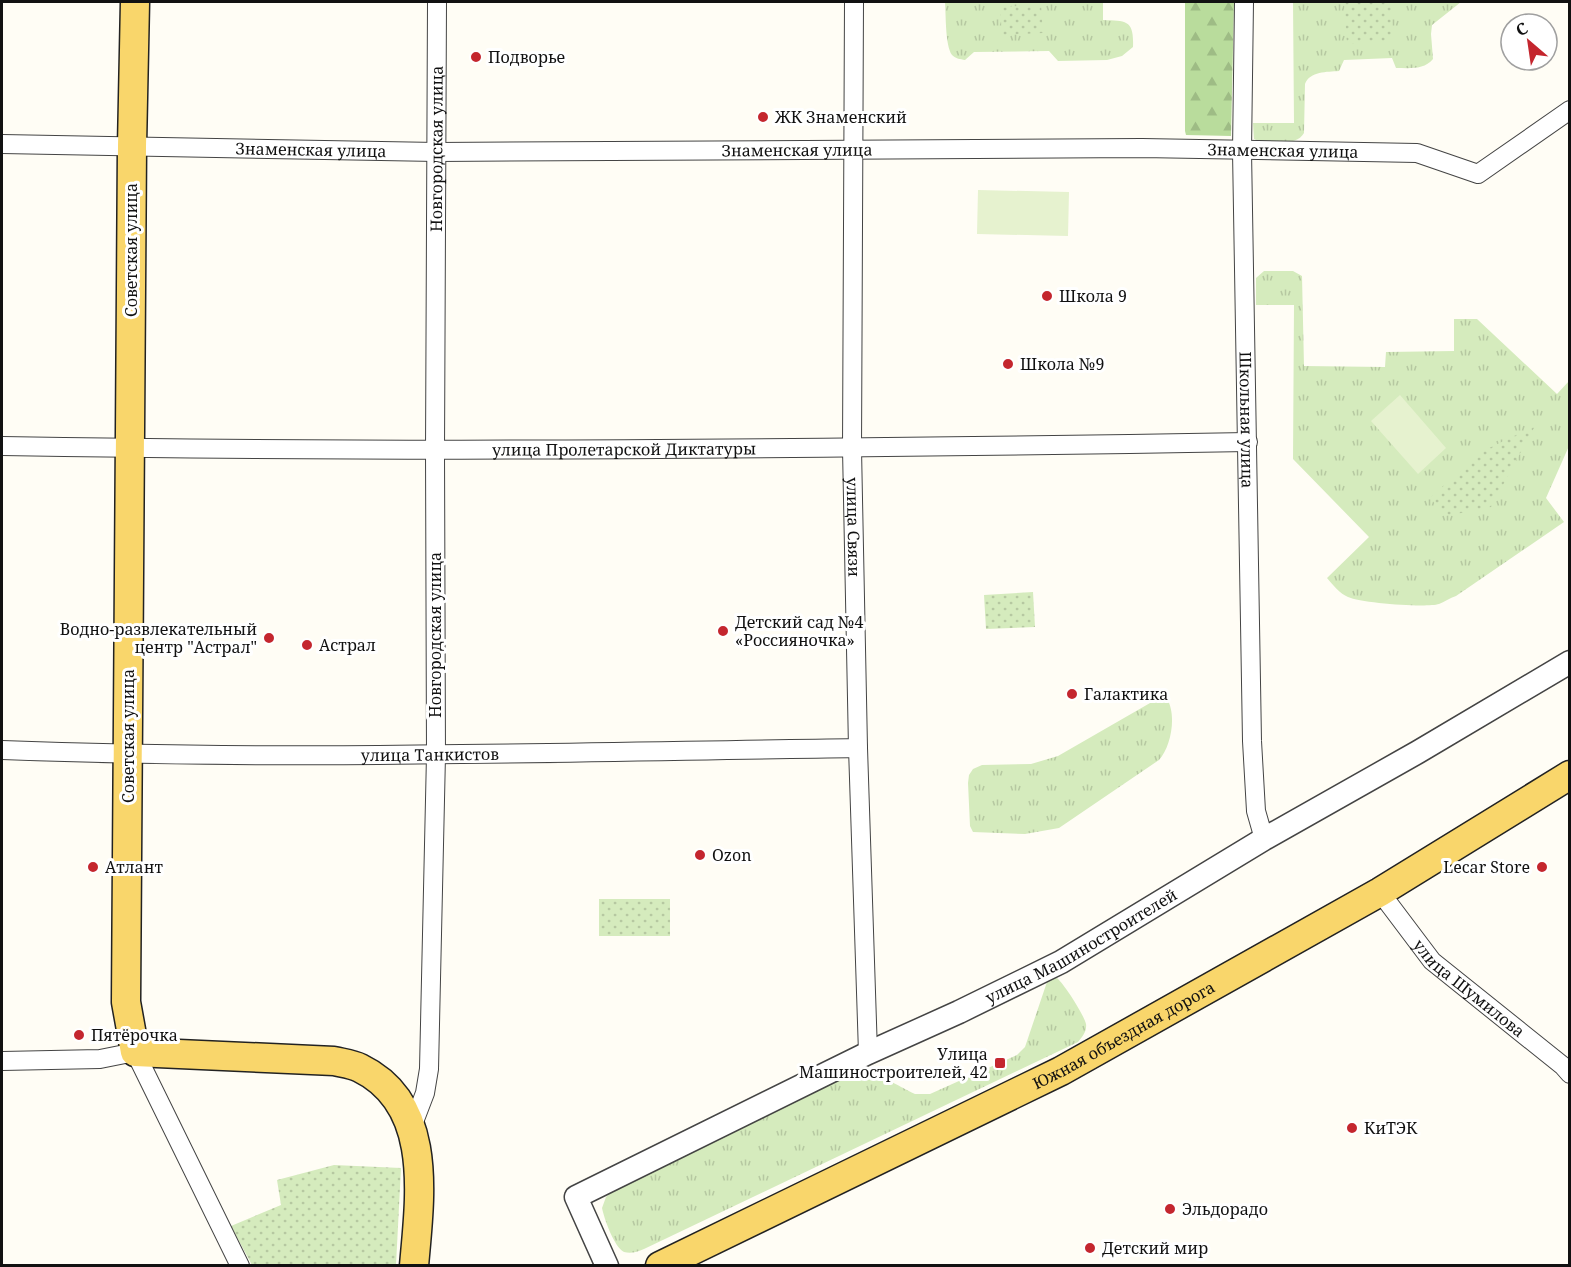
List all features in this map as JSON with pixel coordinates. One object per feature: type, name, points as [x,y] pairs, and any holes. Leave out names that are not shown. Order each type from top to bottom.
[{"type":"main road","name":"Советская улица","points":[[135,2],[126,1002],[135,1052]]},
{"type":"main road","name":"Южная объездная дорога","points":[[660,1266],[1061,1071],[1380,892],[1569,775]]},
{"type":"main road","points":[[135,1052],[334,1061],[358,1066],[386,1086],[401,1104],[412,1127],[417,1157],[416,1262]]},
{"type":"street","name":"Новгородская улица","points":[[412,1127],[425,1093],[429,1069],[436,755],[437,2]]},
{"type":"street","name":"улица Связи","points":[[854,2],[852,449],[858,748],[868,1053]]},
{"type":"street","name":"Школьная улица","points":[[1244,2],[1242,151],[1252,741],[1256,811],[1264,839]]},
{"type":"street","name":"Знаменская улица","points":[[2,144],[437,152],[1142,148],[1417,153],[1479,174],[1569,110]]},
{"type":"street","name":"улица Пролетарской Диктатуры","points":[[2,446],[435,450],[852,449],[1248,442]]},
{"type":"street","name":"улица Машиностроителей","points":[[607,1266],[576,1197],[868,1053],[1062,962],[1264,839],[1418,752],[1569,662]]},
{"type":"street","name":"улица Танкистов","points":[[2,750],[222,756],[858,748]]},
{"type":"street","name":"улица Шумилова","points":[[1380,892],[1432,961],[1563,1066],[1569,1074]]},
{"type":"street","points":[[2,1061],[100,1059],[135,1052]]},
{"type":"street","name":"Советская улица","points":[[135,1052],[240,1266]]},
{"type":"green space","points":[[945,2],[1103,2],[1103,20],[1127,24],[1132,32],[1133,47],[1122,56],[1107,60],[1058,61],[1049,51],[974,52],[965,60],[960,59],[952,55],[948,44]]},
{"type":"green space","points":[[1185,2],[1234,2],[1231,136],[1186,135]]},
{"type":"green space","points":[[1293,2],[1461,2],[1432,25],[1433,59],[1429,63],[1416,68],[1396,68],[1392,58],[1344,60],[1339,71],[1315,74],[1307,80],[1304,133],[1300,137],[1290,142],[1259,141],[1254,139],[1253,123],[1294,123]]},
{"type":"green space","points":[[1344,2],[1391,2],[1393,41],[1347,44]]},
{"type":"green space","points":[[1041,5],[1043,33],[1002,35],[1000,7]]},
{"type":"green space","points":[[978,190],[1069,192],[1068,236],[977,234]]},
{"type":"green space","points":[[1264,271],[1293,271],[1302,276],[1304,366],[1385,367],[1386,352],[1454,351],[1454,319],[1477,319],[1557,394],[1569,381],[1569,446],[1546,498],[1564,522],[1456,596],[1439,604],[1379,603],[1355,599],[1339,592],[1327,578],[1369,537],[1293,459],[1294,305],[1256,305],[1256,278]]},
{"type":"green space","points":[[1400,395],[1446,448],[1418,474],[1371,421]]},
{"type":"green space","points":[[1535,426],[1491,507],[1446,516],[1430,498],[1483,451]]},
{"type":"green space","points":[[1033,592],[1035,627],[986,629],[984,595]]},
{"type":"green space","points":[[1157,699],[1167,699],[1172,713],[1167,747],[1159,760],[1059,828],[1025,834],[973,832],[970,826],[968,783],[973,769],[982,765],[1031,764],[1058,756]]},
{"type":"green space","points":[[599,899],[670,899],[670,936],[599,936]]},
{"type":"green space","points":[[1057,978],[1074,1000],[1086,1024],[1085,1032],[1078,1042],[644,1249],[627,1253],[620,1249],[613,1239],[602,1208],[606,1197],[616,1187],[851,1072],[868,1072],[915,1094],[930,1094],[1017,1055],[1025,1047],[1048,979]]},
{"type":"green space","points":[[334,1165],[401,1168],[396,1265],[252,1265],[231,1226],[281,1205],[277,1180]]},
{"type":"place","name":"Подворье","points":[[476,57]]},
{"type":"place","name":"ЖК Знаменский","points":[[763,117]]},
{"type":"place","name":"Школа 9","points":[[1047,296]]},
{"type":"place","name":"Школа №9","points":[[1008,364]]},
{"type":"place","name":"Детский сад №4 «Россияночка»","points":[[723,631]]},
{"type":"place","name":"Водно-развлекательный центр \"Астрал\"","points":[[269,638]]},
{"type":"place","name":"Астрал","points":[[307,645]]},
{"type":"place","name":"Галактика","points":[[1072,694]]},
{"type":"place","name":"Ozon","points":[[700,855]]},
{"type":"place","name":"Атлант","points":[[93,867]]},
{"type":"place","name":"Lecar Store","points":[[1542,867]]},
{"type":"place","name":"Пятёрочка","points":[[79,1035]]},
{"type":"place","name":"Улица Машиностроителей, 42","points":[[1000,1063]]},
{"type":"place","name":"КиТЭК","points":[[1352,1128]]},
{"type":"place","name":"Эльдорадо","points":[[1170,1209]]},
{"type":"place","name":"Детский мир","points":[[1090,1248]]}]
